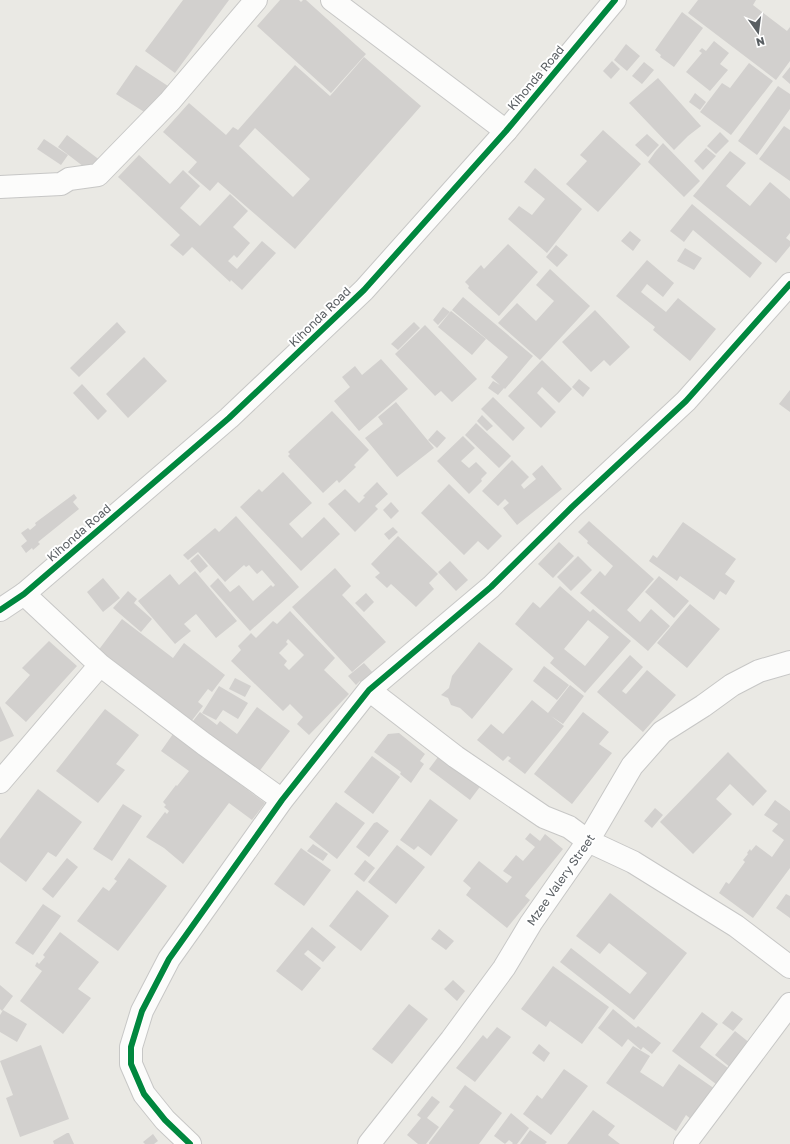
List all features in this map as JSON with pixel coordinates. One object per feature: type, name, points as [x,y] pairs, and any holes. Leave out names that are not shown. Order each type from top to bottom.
[{"type":"street","points":[[0,187],[61,184],[69,179],[98,175],[170,101],[256,0]]},
{"type":"street","points":[[332,0],[506,131]]},
{"type":"street","name":"Kihonda Road","points":[[0,610],[24,594],[229,418],[364,290],[506,131],[615,0]]},
{"type":"street","points":[[190,1144],[165,1120],[144,1094],[131,1064],[131,1047],[142,1011],[169,959],[282,800],[369,690],[491,587],[572,507],[686,401],[790,284]]},
{"type":"street","points":[[24,594],[100,665],[204,744],[282,800]]},
{"type":"street","name":"Mzee Valery Street","points":[[369,1144],[451,1040],[504,968],[531,923],[588,841],[632,766],[662,732],[703,706],[732,685],[759,671],[790,662]]},
{"type":"street","points":[[0,782],[100,665]]},
{"type":"street","points":[[369,690],[456,757],[544,817],[569,827],[588,841],[633,862],[736,926],[790,967]]},
{"type":"street","points":[[685,1144],[790,1004]]},
{"type":"building","points":[[183,0],[229,0],[175,73],[145,51]]},
{"type":"building","points":[[280,0],[299,0],[301,2],[306,0],[366,54],[331,93],[257,26]]},
{"type":"building","points":[[698,0],[756,0],[753,5],[787,31],[790,27],[790,61],[776,80],[688,13]]},
{"type":"building","points":[[682,12],[703,28],[674,67],[660,57],[661,55],[655,50]]},
{"type":"building","points":[[714,41],[729,53],[720,64],[728,70],[710,91],[686,72],[702,53],[699,51],[702,48],[706,51]]},
{"type":"building","points":[[626,44],[640,56],[627,71],[614,60]]},
{"type":"building","points":[[364,57],[421,106],[295,249],[218,182],[210,191],[188,172],[197,162],[163,132],[189,103],[226,135],[233,127],[238,130],[295,65],[330,96]],"holes":[[[255,128],[310,179],[293,197],[239,146]]]},
{"type":"building","points":[[612,61],[620,69],[611,79],[603,71]]},
{"type":"building","points":[[644,62],[654,70],[642,84],[632,76]]},
{"type":"building","points":[[749,63],[773,81],[731,135],[700,112],[722,83],[730,88]]},
{"type":"building","points":[[136,65],[168,86],[149,115],[116,94]]},
{"type":"building","points":[[790,67],[790,84],[782,77]]},
{"type":"building","points":[[658,78],[701,126],[674,150],[629,103]]},
{"type":"building","points":[[778,86],[790,94],[790,109],[757,155],[738,141]]},
{"type":"building","points":[[695,93],[706,102],[700,110],[689,102]]},
{"type":"building","points":[[784,126],[790,130],[790,181],[759,159]]},
{"type":"building","points":[[603,130],[641,164],[598,212],[566,184],[587,161],[580,155]]},
{"type":"building","points":[[720,132],[729,141],[716,154],[707,146]]},
{"type":"building","points":[[647,134],[659,145],[648,157],[635,145]]},
{"type":"building","points":[[67,135],[101,161],[92,173],[58,147]]},
{"type":"building","points":[[44,139],[68,155],[61,165],[37,149]]},
{"type":"building","points":[[663,143],[700,181],[684,197],[648,162]]},
{"type":"building","points":[[706,148],[716,156],[703,170],[694,161]]},
{"type":"building","points":[[730,151],[746,163],[726,186],[750,206],[770,182],[790,199],[790,233],[786,238],[790,241],[790,246],[776,263],[693,196]]},
{"type":"building","points":[[139,155],[170,184],[183,170],[200,186],[180,208],[200,226],[230,194],[248,211],[233,227],[250,243],[237,258],[234,255],[228,261],[237,269],[262,241],[276,253],[242,290],[231,280],[230,282],[192,247],[183,256],[170,245],[180,235],[118,177]]},
{"type":"building","points":[[535,168],[582,209],[547,253],[508,219],[519,206],[532,215],[545,199],[524,182]]},
{"type":"building","points":[[692,204],[762,263],[750,278],[693,230],[684,242],[670,231]]},
{"type":"building","points":[[630,231],[641,240],[633,251],[621,241]]},
{"type":"building","points":[[508,244],[538,272],[499,316],[468,288],[469,286],[465,282],[481,265],[484,269]]},
{"type":"building","points":[[556,245],[568,255],[557,267],[546,257]]},
{"type":"building","points":[[685,248],[702,258],[694,270],[677,261]]},
{"type":"building","points":[[647,260],[674,283],[663,297],[647,284],[641,292],[666,312],[678,298],[716,329],[690,361],[653,330],[655,327],[616,296]]},
{"type":"building","points":[[550,269],[590,306],[540,360],[498,323],[517,303],[536,321],[554,301],[536,285]]},
{"type":"building","points":[[463,297],[533,356],[505,389],[504,388],[498,395],[488,388],[493,381],[500,385],[491,377],[508,357],[452,310]]},
{"type":"building","points":[[443,307],[450,312],[438,325],[433,320]]},
{"type":"building","points":[[595,310],[630,347],[610,366],[604,360],[591,372],[562,342]]},
{"type":"building","points":[[451,311],[486,339],[472,355],[438,327]]},
{"type":"building","points":[[117,322],[126,332],[79,377],[70,368]]},
{"type":"building","points":[[414,322],[420,328],[398,350],[391,344]]},
{"type":"building","points":[[425,325],[477,379],[452,402],[441,391],[435,396],[395,354]]},
{"type":"building","points":[[144,357],[167,381],[128,418],[106,394]]},
{"type":"building","points":[[381,359],[408,389],[359,431],[334,401],[350,387],[342,377],[355,366],[362,375]]},
{"type":"building","points":[[542,360],[572,389],[559,403],[542,387],[537,393],[556,412],[541,428],[508,396]]},
{"type":"building","points":[[579,379],[590,388],[583,397],[572,387]]},
{"type":"building","points":[[82,384],[107,411],[98,420],[73,393]]},
{"type":"building","points":[[790,390],[790,412],[779,404]]},
{"type":"building","points":[[493,397],[525,428],[513,441],[481,409]]},
{"type":"building","points":[[396,402],[434,448],[397,477],[365,438],[383,424],[378,417]]},
{"type":"building","points":[[332,411],[369,450],[354,465],[356,467],[339,483],[337,480],[323,493],[288,456],[290,454],[288,452]]},
{"type":"building","points":[[482,415],[493,426],[487,431],[477,421]]},
{"type":"building","points":[[476,423],[511,456],[499,468],[465,435]]},
{"type":"building","points":[[437,430],[446,438],[437,448],[428,440]]},
{"type":"building","points":[[463,436],[475,448],[461,461],[469,468],[476,462],[487,473],[481,479],[482,481],[469,494],[437,461]]},
{"type":"building","points":[[512,460],[529,477],[521,485],[524,489],[536,479],[532,474],[542,465],[562,489],[517,525],[503,508],[509,503],[505,499],[498,506],[482,491]]},
{"type":"building","points":[[283,472],[312,503],[289,524],[302,538],[324,517],[340,534],[301,571],[240,507],[259,489],[262,492]]},
{"type":"building","points":[[377,482],[388,494],[375,506],[378,509],[355,532],[328,504],[345,489],[359,503],[365,497],[363,496]]},
{"type":"building","points":[[449,484],[502,536],[488,550],[478,541],[464,555],[421,513]]},
{"type":"building","points":[[74,494],[77,498],[73,502],[79,509],[38,542],[40,544],[33,550],[32,548],[26,553],[21,546],[27,541],[21,533],[28,528],[30,530],[36,525],[35,523]]},
{"type":"building","points":[[391,502],[399,511],[391,519],[383,510]]},
{"type":"building","points":[[236,516],[299,587],[250,631],[210,586],[218,578],[230,592],[239,585],[253,601],[271,585],[273,587],[275,585],[262,570],[257,574],[249,565],[246,567],[244,565],[225,582],[198,552],[188,560],[183,555],[215,528],[219,532]]},
{"type":"building","points":[[589,521],[654,579],[627,610],[640,622],[651,609],[670,626],[648,651],[580,593],[600,571],[605,576],[613,566],[587,543],[588,541],[578,532]]},
{"type":"building","points":[[683,522],[736,559],[725,574],[735,581],[726,595],[720,591],[714,600],[680,576],[677,581],[649,561],[653,555],[657,558]]},
{"type":"building","points":[[393,527],[398,532],[389,540],[384,534]]},
{"type":"building","points":[[398,536],[438,574],[429,583],[434,589],[416,607],[391,584],[387,588],[375,577],[380,573],[371,564]]},
{"type":"building","points":[[559,542],[574,556],[553,578],[538,564]]},
{"type":"building","points":[[198,554],[208,566],[200,573],[190,561]]},
{"type":"building","points":[[578,556],[592,570],[571,591],[557,577]]},
{"type":"building","points":[[450,561],[468,580],[456,591],[438,572]]},
{"type":"building","points":[[335,568],[351,586],[342,595],[386,642],[352,672],[292,607]]},
{"type":"building","points":[[195,571],[237,621],[216,638],[196,614],[184,624],[191,631],[175,644],[138,601],[170,574],[179,585]]},
{"type":"building","points":[[659,576],[689,601],[674,618],[645,592]]},
{"type":"building","points":[[103,578],[120,598],[103,612],[87,592]]},
{"type":"building","points":[[560,586],[590,612],[593,609],[631,641],[585,693],[550,663],[554,658],[515,624],[533,602],[540,608]],"holes":[[[588,620],[609,637],[585,666],[564,649]]]},
{"type":"building","points":[[128,591],[137,599],[134,603],[152,619],[141,632],[113,608]]},
{"type":"building","points":[[366,593],[374,602],[364,612],[355,603]]},
{"type":"building","points":[[690,604],[720,629],[687,668],[657,643]]},
{"type":"building","points":[[290,611],[335,658],[324,670],[349,694],[309,735],[297,724],[303,717],[290,704],[283,711],[231,661],[241,650],[238,646],[251,633],[256,638],[273,621],[277,624]],"holes":[[[288,639],[304,655],[289,670],[284,665],[287,661],[279,653],[288,644],[286,642]]]},
{"type":"building","points":[[122,619],[173,658],[184,643],[225,675],[212,692],[208,689],[198,702],[203,706],[187,727],[94,656]]},
{"type":"building","points":[[49,641],[77,666],[26,722],[5,703],[30,675],[22,668]]},
{"type":"building","points":[[479,642],[513,669],[472,719],[460,708],[451,705],[448,698],[441,695],[449,688],[452,676]]},
{"type":"building","points":[[630,655],[643,667],[622,691],[626,694],[647,670],[676,695],[643,732],[597,692]]},
{"type":"building","points":[[364,663],[374,674],[362,684],[360,681],[356,685],[348,676]]},
{"type":"building","points":[[544,666],[569,685],[557,700],[533,681]]},
{"type":"building","points":[[235,678],[251,686],[245,697],[229,689]]},
{"type":"building","points":[[570,685],[584,696],[563,724],[551,716],[564,726],[525,774],[508,761],[511,758],[508,756],[503,761],[477,740],[491,724],[503,734],[532,700],[548,713]]},
{"type":"building","points":[[219,686],[248,703],[238,719],[223,710],[216,720],[202,713]]},
{"type":"building","points":[[0,706],[14,736],[0,742]]},
{"type":"building","points":[[257,707],[290,731],[258,773],[189,726],[200,712],[217,725],[220,721],[237,734]]},
{"type":"building","points":[[105,709],[139,735],[116,764],[125,770],[98,803],[56,771]]},
{"type":"building","points":[[583,712],[609,732],[599,744],[612,753],[572,804],[534,774]]},
{"type":"building","points":[[399,733],[425,754],[420,761],[424,764],[411,783],[400,774],[401,772],[374,752],[388,734]]},
{"type":"building","points":[[173,734],[265,803],[252,820],[229,803],[183,864],[164,848],[146,837],[165,812],[167,814],[169,811],[164,807],[166,805],[163,802],[189,771],[161,751]]},
{"type":"building","points":[[728,752],[767,791],[753,806],[730,784],[716,799],[732,814],[693,854],[660,822]]},
{"type":"building","points":[[441,753],[482,784],[470,800],[429,769]]},
{"type":"building","points":[[372,756],[400,777],[373,814],[344,792]]},
{"type":"building","points":[[38,789],[82,822],[56,857],[48,852],[26,882],[0,862],[0,839]]},
{"type":"building","points":[[430,799],[458,820],[431,856],[418,846],[414,850],[400,840]]},
{"type":"building","points":[[775,800],[790,811],[790,868],[753,918],[719,893],[726,882],[729,884],[745,862],[743,860],[750,849],[751,851],[756,845],[772,857],[784,840],[772,831],[778,824],[764,815]]},
{"type":"building","points":[[336,802],[365,823],[337,859],[309,837]]},
{"type":"building","points":[[123,804],[142,816],[112,861],[93,849]]},
{"type":"building","points":[[655,808],[663,815],[652,828],[644,821]]},
{"type":"building","points":[[377,822],[389,831],[369,857],[356,847],[374,823]]},
{"type":"building","points":[[530,833],[540,841],[545,834],[563,849],[525,896],[530,900],[507,928],[466,895],[471,888],[463,881],[479,861],[507,883],[512,877],[503,871],[516,855],[523,861],[535,847],[525,839]]},
{"type":"building","points":[[313,844],[328,854],[323,861],[307,851]]},
{"type":"building","points":[[397,845],[425,867],[396,904],[368,882]]},
{"type":"building","points":[[301,848],[331,870],[304,906],[274,884]]},
{"type":"building","points":[[67,858],[78,867],[53,898],[42,889]]},
{"type":"building","points":[[129,858],[167,886],[118,951],[77,921],[103,887],[109,891],[117,881],[114,879]]},
{"type":"building","points":[[365,860],[375,868],[364,882],[354,874]]},
{"type":"building","points":[[357,890],[389,916],[361,951],[329,926]]},
{"type":"building","points":[[610,893],[687,953],[634,1020],[560,962],[571,948],[630,994],[647,973],[609,943],[600,954],[576,936]]},
{"type":"building","points":[[786,894],[790,896],[790,918],[776,908]]},
{"type":"building","points":[[43,904],[61,916],[33,955],[15,943]]},
{"type":"building","points":[[312,927],[336,947],[323,962],[308,950],[304,954],[321,968],[302,991],[276,971]]},
{"type":"building","points":[[439,929],[454,941],[446,950],[431,939]]},
{"type":"building","points":[[60,932],[99,962],[78,989],[91,998],[63,1034],[20,1001],[42,971],[35,966],[37,962],[39,964],[45,957],[43,955]]},
{"type":"building","points":[[553,966],[609,1007],[582,1044],[550,1021],[546,1027],[521,1009]]},
{"type":"building","points":[[453,980],[465,991],[457,1001],[444,989]]},
{"type":"building","points":[[0,985],[13,996],[2,1011],[0,1009]]},
{"type":"building","points":[[409,1004],[428,1019],[392,1064],[372,1049]]},
{"type":"building","points":[[613,1009],[636,1028],[638,1026],[661,1043],[652,1054],[643,1047],[641,1050],[628,1039],[622,1047],[598,1028]]},
{"type":"building","points":[[3,1010],[27,1024],[17,1042],[0,1032],[0,1015]]},
{"type":"building","points":[[732,1011],[743,1019],[733,1031],[722,1023]]},
{"type":"building","points":[[702,1012],[718,1024],[700,1047],[728,1068],[716,1084],[672,1051]]},
{"type":"building","points":[[497,1027],[511,1037],[475,1082],[456,1068],[483,1035],[487,1039]]},
{"type":"building","points":[[735,1031],[751,1044],[731,1068],[715,1055]]},
{"type":"building","points":[[539,1044],[550,1053],[544,1062],[532,1053]]},
{"type":"building","points":[[41,1045],[69,1119],[20,1137],[6,1098],[13,1095],[0,1061]]},
{"type":"building","points":[[633,1046],[650,1056],[640,1072],[663,1087],[679,1064],[715,1089],[693,1121],[686,1115],[676,1131],[606,1083]]},
{"type":"building","points":[[564,1069],[588,1086],[551,1135],[523,1114],[537,1095],[542,1099]]},
{"type":"building","points":[[465,1085],[502,1113],[479,1144],[429,1144],[454,1110],[449,1107]]},
{"type":"building","points":[[432,1096],[440,1102],[427,1118],[439,1127],[426,1144],[418,1144],[407,1135],[421,1118],[417,1115]]},
{"type":"building","points":[[593,1110],[615,1126],[608,1135],[620,1144],[567,1144]]},
{"type":"building","points":[[511,1113],[529,1128],[517,1144],[512,1144],[513,1143],[509,1140],[505,1144],[494,1136]]},
{"type":"building","points":[[530,1130],[547,1142],[545,1144],[520,1144]]},
{"type":"building","points":[[69,1133],[74,1144],[54,1144],[53,1141]]},
{"type":"building","points":[[153,1134],[158,1141],[154,1144],[145,1144],[143,1142]]},
{"type":"cycle path","points":[[0,610],[24,594],[229,418],[364,290],[506,131],[615,0]]},
{"type":"cycle path","points":[[190,1144],[165,1120],[144,1094],[131,1064],[131,1047],[142,1011],[169,959],[282,800],[369,690],[491,587],[572,507],[686,401],[790,284]]}]
